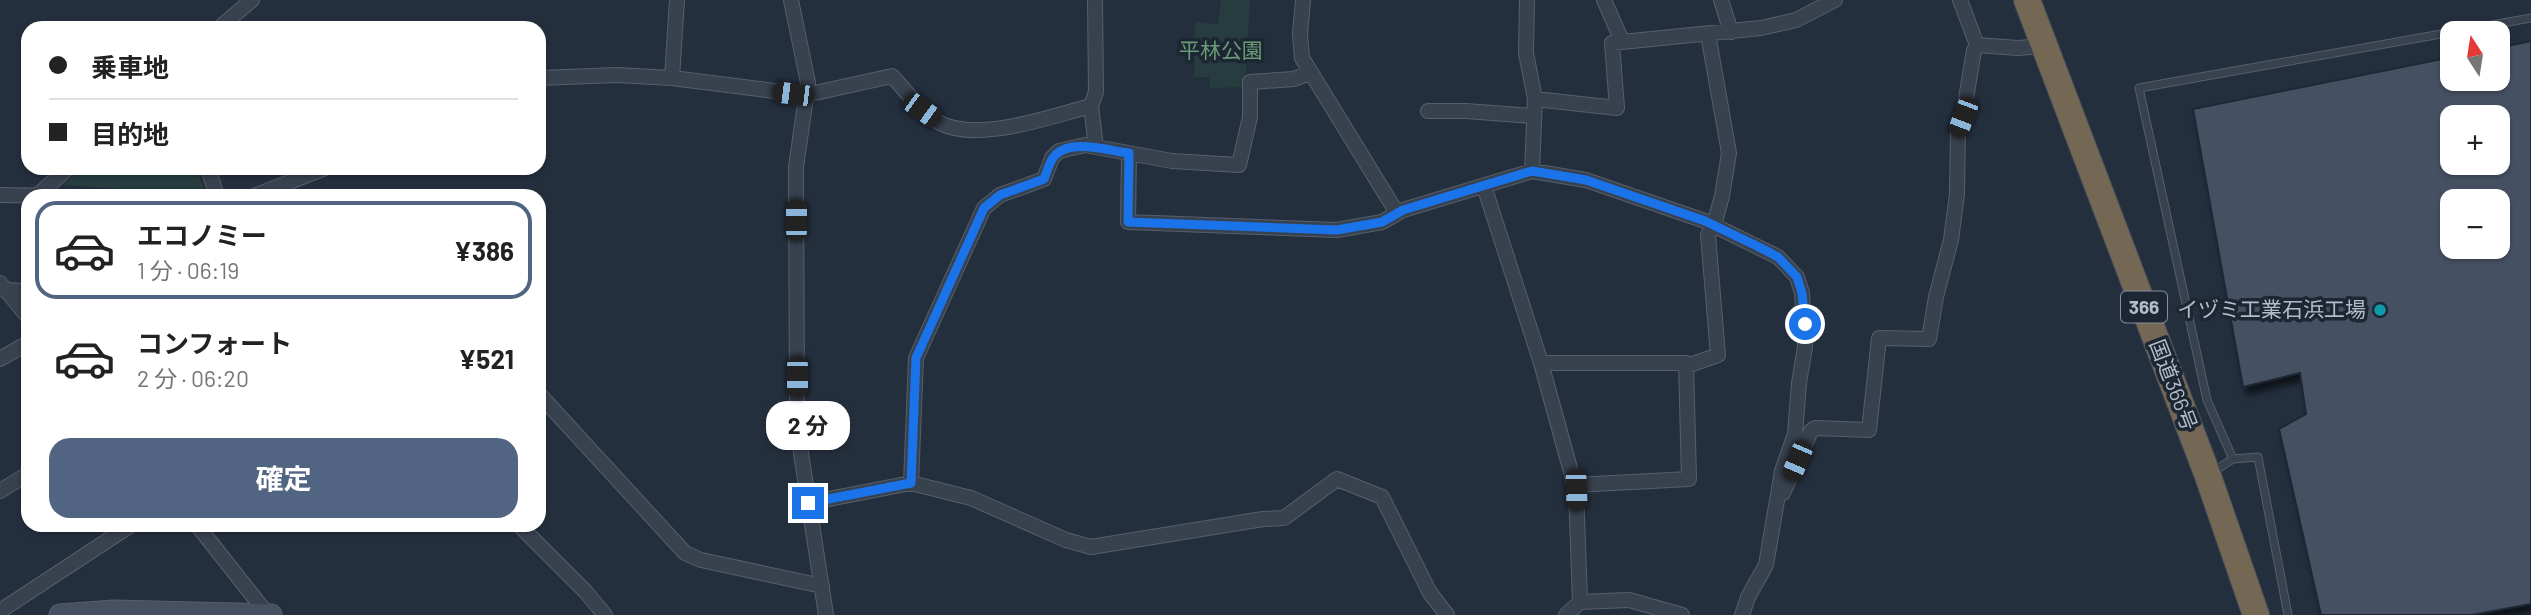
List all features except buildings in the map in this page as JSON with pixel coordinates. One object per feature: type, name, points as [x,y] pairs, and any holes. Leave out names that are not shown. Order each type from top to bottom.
[{"type":"highway","name":"国道366号","points":[[2027,0],[2208,476],[2256,615]]},
{"type":"street","points":[[227,21],[252,0]]},
{"type":"street","points":[[672,78],[677,0]]},
{"type":"street","points":[[791,0],[808,83],[796,167],[797,402],[801,453],[826,615]]},
{"type":"street","points":[[1095,0],[1096,92],[1091,106],[1096,147]]},
{"type":"street","points":[[1303,0],[1301,58],[1397,213]]},
{"type":"street","points":[[1527,0],[1526,53],[1535,99],[1532,171]]},
{"type":"street","points":[[1604,0],[1622,41]]},
{"type":"street","points":[[1721,0],[1731,32]]},
{"type":"street","points":[[1535,99],[1618,108],[1612,43],[1761,28],[1796,20],[1835,0]]},
{"type":"street","points":[[1778,503],[1811,431],[1819,427],[1869,430],[1880,338],[1929,339],[1936,297],[1951,240],[1957,194],[1958,131],[1977,44],[1960,0]]},
{"type":"street","points":[[1686,366],[1718,355],[1708,235],[1714,225],[1722,196],[1729,153],[1708,34]]},
{"type":"street","points":[[1977,44],[2018,48],[2044,46]]},
{"type":"street","points":[[911,483],[916,358],[984,208],[1000,195],[1044,179],[1052,158],[1059,151],[1085,145],[1172,161],[1239,165],[1250,117],[1250,82],[1294,79],[1309,73]]},
{"type":"street","points":[[546,78],[617,75],[672,78],[806,95],[892,76],[922,110],[941,123],[980,130],[1006,128],[1091,106]]},
{"type":"street","points":[[1428,111],[1534,116]]},
{"type":"street","points":[[1129,153],[1128,222],[1337,230],[1382,222],[1397,213],[1532,171],[1586,180],[1714,225],[1778,257],[1797,277],[1802,293],[1805,348],[1795,434],[1782,471],[1766,565],[1748,597],[1742,615]]},
{"type":"street","points":[[45,189],[60,175]]},
{"type":"street","points":[[272,189],[307,175]]},
{"type":"street","points":[[1484,187],[1541,363],[1575,485],[1580,602]]},
{"type":"street","points":[[0,195],[21,195]]},
{"type":"street","points":[[3,286],[21,289]]},
{"type":"street","points":[[3,286],[21,308]]},
{"type":"street","points":[[0,359],[21,346]]},
{"type":"street","points":[[1541,363],[1686,363],[1689,478],[1575,485]]},
{"type":"street","points":[[546,402],[685,553],[701,560],[822,586]]},
{"type":"street","points":[[0,491],[21,478]]},
{"type":"street","points":[[808,503],[911,483],[971,498],[1066,540],[1091,547],[1263,519],[1284,519],[1337,480],[1382,497],[1430,593],[1447,615]]},
{"type":"street","points":[[0,611],[120,532]]},
{"type":"street","points":[[203,532],[270,615]]},
{"type":"street","points":[[526,532],[605,615]]},
{"type":"street","points":[[1566,615],[1580,602],[1629,600],[1682,615]]},
{"type":"street","points":[[60,615],[114,611],[270,615]]},
{"type":"lane","points":[[2233,459],[2207,400],[2139,88],[2531,18]]},
{"type":"lane","points":[[2208,476],[2233,459],[2258,457],[2288,615]]},
{"type":"green space","name":"平林公園","points":[[1221,0],[1250,0],[1245,87],[1210,88],[1209,77],[1194,77],[1195,22],[1218,24]]},
{"type":"green space","points":[[74,175],[199,175],[204,189],[120,189],[63,185]]},
{"type":"place","name":"イヅミ工業石浜工場","points":[[2380,310]]},
{"type":"route","points":[[808,503],[911,483],[916,358],[984,208],[1000,195],[1044,179],[1052,158],[1059,151],[1085,145],[1129,153],[1128,222],[1337,230],[1382,222],[1403,210],[1522,173],[1532,171],[1586,180],[1705,221],[1778,257],[1797,277],[1802,293],[1805,324]]}]
